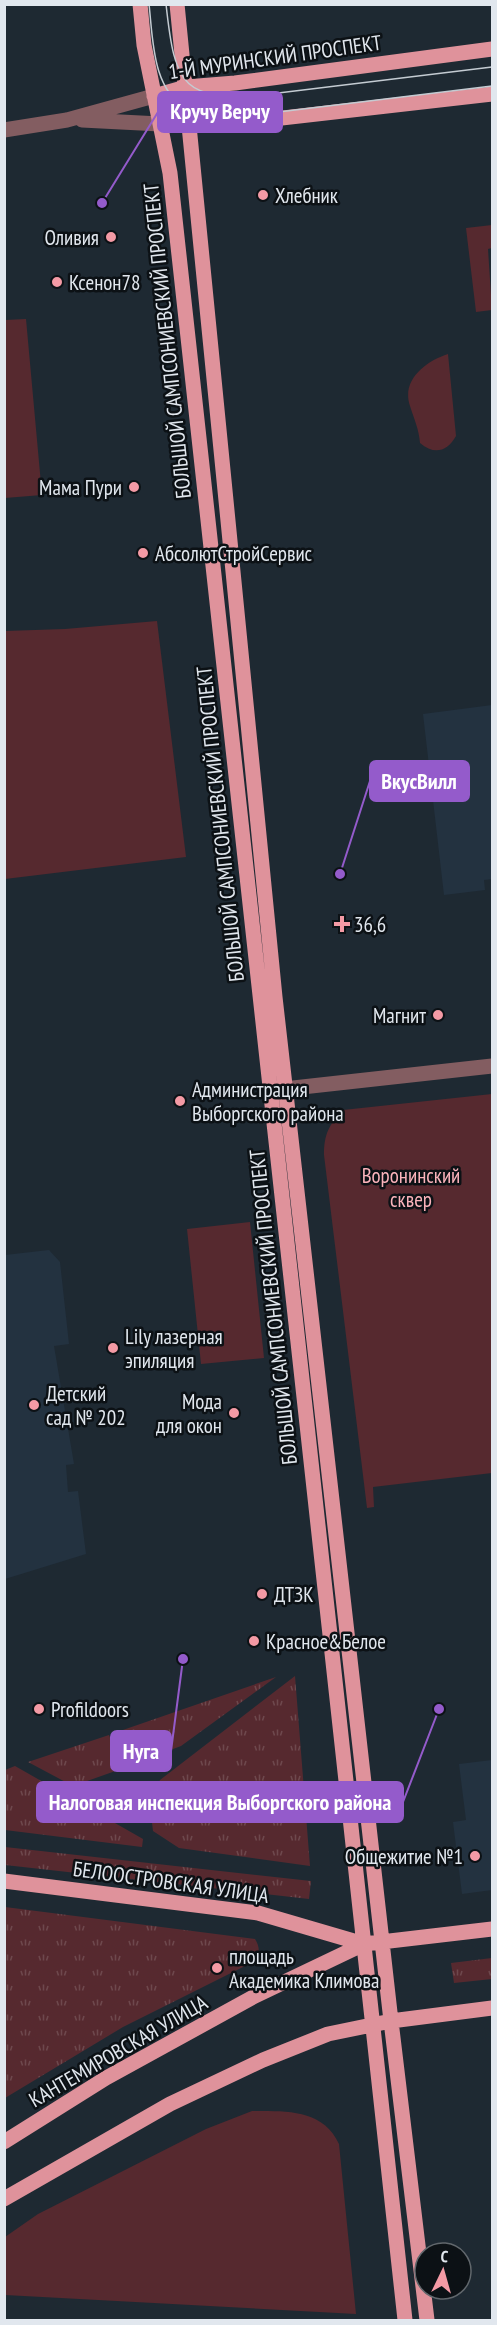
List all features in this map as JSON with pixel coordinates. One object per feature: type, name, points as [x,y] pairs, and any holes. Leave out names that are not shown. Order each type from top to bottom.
[{"type":"main road","name":"БОЛЬШОЙ САМПСОНИЕВСКИЙ ПРОСПЕКТ","points":[[140,4],[144,45],[170,173],[427,2320]]},
{"type":"main road","name":"БОЛЬШОЙ САМПСОНИЕВСКИЙ ПРОСПЕКТ","points":[[177,4],[278,1090],[372,2025],[405,2320]]},
{"type":"main road","name":"1-Й МУРИНСКИЙ ПРОСПЕКТ","points":[[154,96],[186,87],[235,83],[492,49]]},
{"type":"main road","name":"1-Й МУРИНСКИЙ ПРОСПЕКТ","points":[[160,124],[190,126],[239,123],[492,94]]},
{"type":"main road","name":"БЕЛООСТРОВСКАЯ УЛИЦА","points":[[4,1881],[258,1913],[364,1944]]},
{"type":"main road","name":"КАНТЕМИРОВСКАЯ УЛИЦА","points":[[4,2142],[117,2072],[255,1996],[364,1944],[492,1929]]},
{"type":"main road","points":[[4,2199],[170,2104],[262,2060],[328,2034],[391,2021],[492,2008]]},
{"type":"street","name":"1-Й МУРИНСКИЙ ПРОСПЕКТ","points":[[4,130],[67,120],[154,96]]},
{"type":"street","name":"1-Й МУРИНСКИЙ ПРОСПЕКТ","points":[[67,120],[160,124]]},
{"type":"street","points":[[278,1090],[492,1066]]},
{"type":"shaded area","points":[[492,705],[492,879],[484,880],[485,890],[444,895],[423,714]]},
{"type":"shaded area","name":"Детский сад № 202","points":[[49,1250],[60,1262],[69,1344],[54,1346],[74,1464],[66,1465],[68,1492],[78,1491],[86,1554],[5,1579],[5,1255]]},
{"type":"shaded area","name":"Общежитие №1","points":[[492,1760],[492,1890],[462,1894],[453,1822],[466,1820],[459,1764]]},
{"type":"green space","points":[[492,225],[492,248],[488,249],[492,310],[476,312],[466,228]]},
{"type":"green space","points":[[26,319],[42,495],[5,498],[5,320]]},
{"type":"green space","points":[[448,354],[456,436],[449,446],[435,450],[420,443],[408,397],[409,388],[417,373],[432,361]]},
{"type":"green space","points":[[157,621],[186,857],[5,879],[5,631],[65,629]]},
{"type":"green space","name":"Воронинский сквер","points":[[492,1094],[492,1473],[373,1487],[374,1507],[367,1508],[324,1155],[326,1135],[334,1120],[343,1110]]},
{"type":"green space","points":[[250,1222],[264,1358],[201,1364],[187,1229]]},
{"type":"green space","points":[[295,1676],[310,1866],[179,1848],[153,1831],[150,1805],[160,1780]]},
{"type":"green space","points":[[276,1677],[181,1746],[131,1765],[120,1731]]},
{"type":"green space","points":[[109,1735],[121,1769],[73,1786],[28,1762]]},
{"type":"green space","points":[[15,1766],[143,1839],[142,1847],[5,1830],[5,1770]]},
{"type":"green space","points":[[5,1847],[311,1881],[309,1899],[5,1865]]},
{"type":"green space","points":[[5,1907],[255,1939],[259,1953],[255,1961],[123,2027],[5,2098]]},
{"type":"green space","points":[[492,1958],[492,1979],[454,1983],[451,1963]]},
{"type":"green space","points":[[252,2111],[290,2112],[313,2118],[332,2133],[339,2144],[356,2314],[5,2295],[5,2237],[38,2214],[206,2129]]},
{"type":"tram line","points":[[149,4],[156,63],[167,90],[176,101],[200,113],[238,117],[492,86]]},
{"type":"tram line","points":[[166,4],[169,32],[180,72],[189,84],[201,91],[218,95],[270,94],[492,67]]},
{"type":"place","name":"Хлебник","points":[[263,195]]},
{"type":"place","name":"Кручу Верчу","points":[[102,203]]},
{"type":"place","name":"Оливия","points":[[111,237]]},
{"type":"place","name":"Ксенон78","points":[[57,282]]},
{"type":"place","name":"Мама Пури","points":[[134,487]]},
{"type":"place","name":"АбсолютСтройСервис","points":[[143,553]]},
{"type":"place","name":"ВкусВилл","points":[[340,874]]},
{"type":"place","name":"36,6","points":[[342,924]]},
{"type":"place","name":"Магнит","points":[[438,1015]]},
{"type":"place","name":"Администрация Выборгского района","points":[[180,1101]]},
{"type":"place","name":"Lily лазерная эпиляция","points":[[113,1348]]},
{"type":"place","name":"Детский сад № 202","points":[[34,1405]]},
{"type":"place","name":"Мода для окон","points":[[234,1413]]},
{"type":"place","name":"ДТЗК","points":[[262,1594]]},
{"type":"place","name":"Красное&Белое","points":[[254,1641]]},
{"type":"place","name":"Нуга","points":[[183,1659]]},
{"type":"place","name":"Profildoors","points":[[39,1709]]},
{"type":"place","name":"Налоговая инспекция Выборгского района","points":[[439,1709]]},
{"type":"place","name":"Общежитие №1","points":[[475,1856]]},
{"type":"place","name":"площадь Академика Климова","points":[[217,1968]]}]
